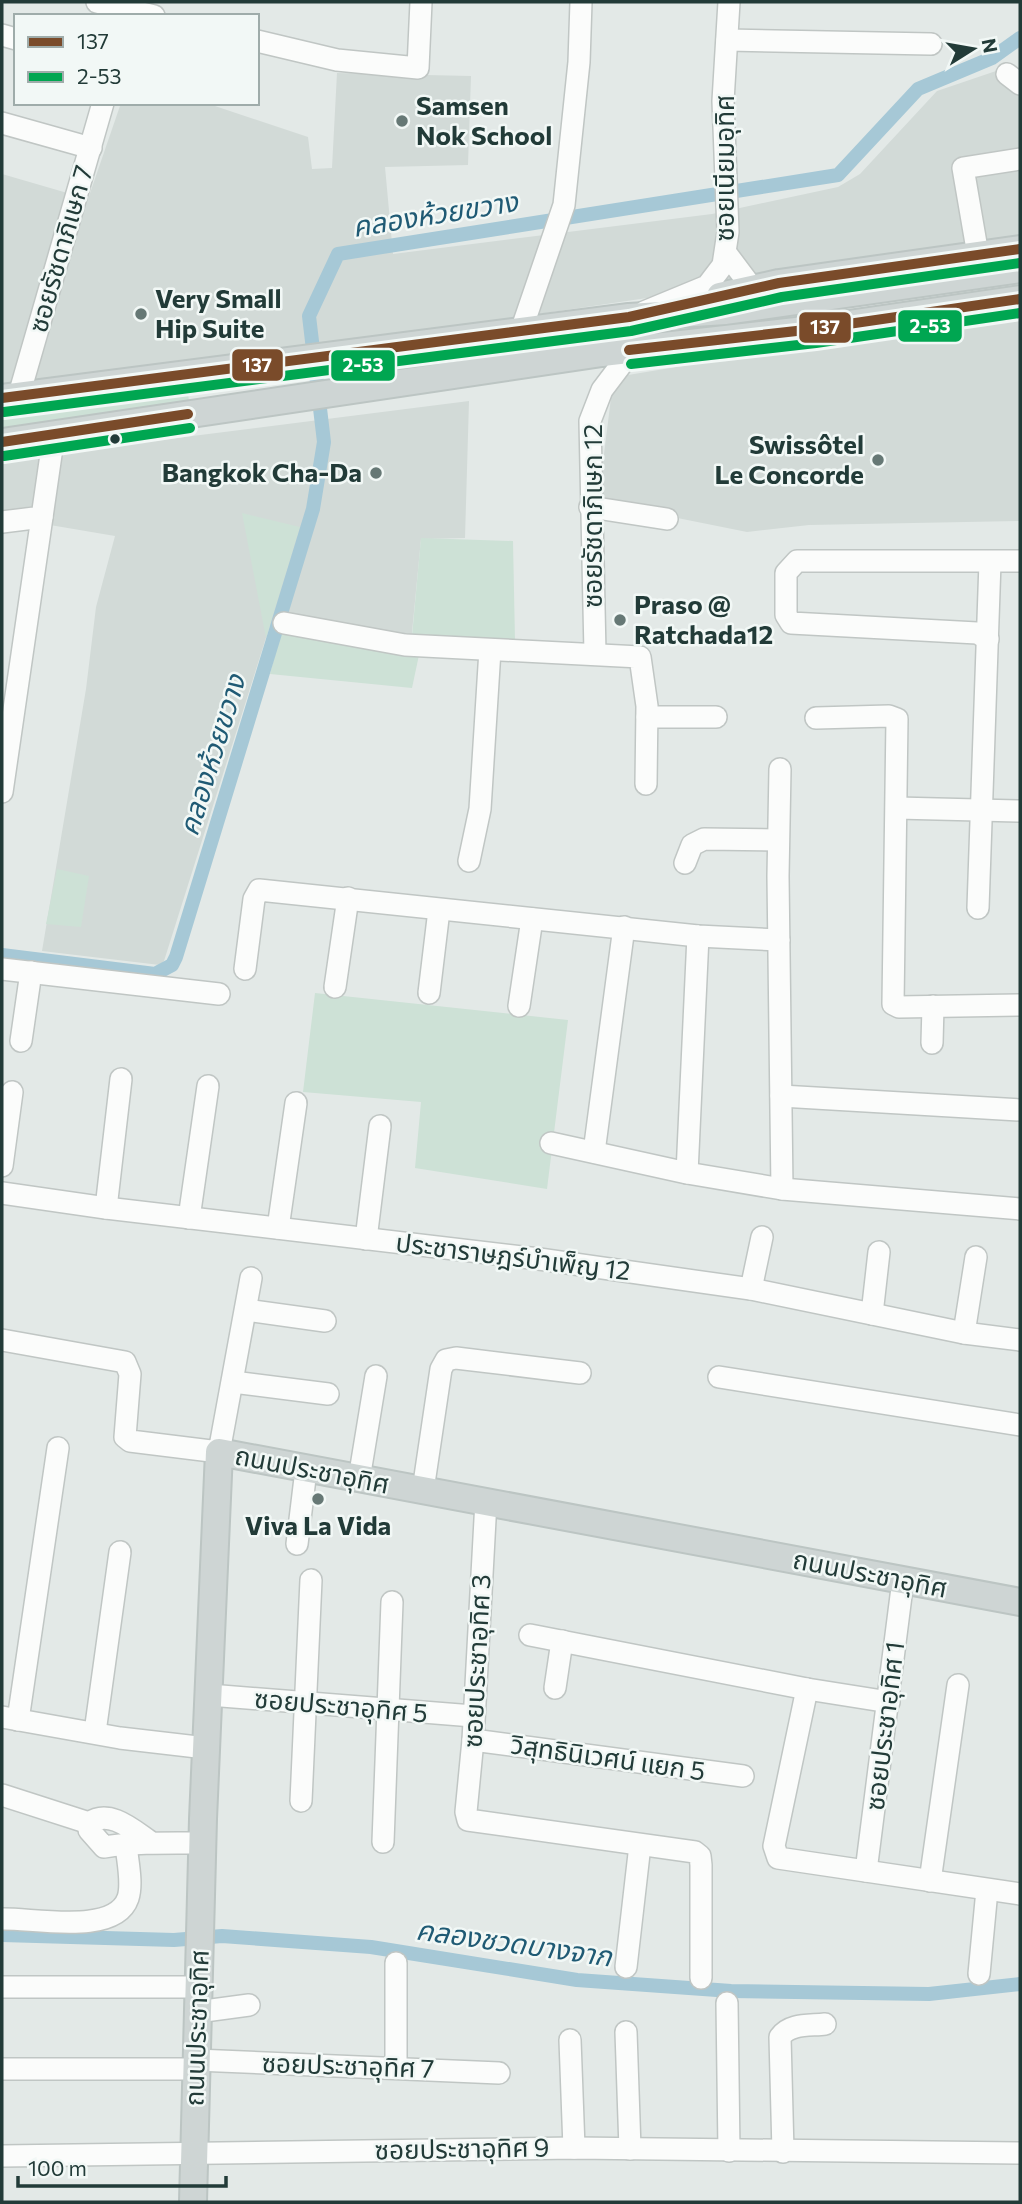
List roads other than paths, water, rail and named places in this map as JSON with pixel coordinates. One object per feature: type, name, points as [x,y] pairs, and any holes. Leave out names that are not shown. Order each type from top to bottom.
[{"type":"main road","points":[[629,317],[753,289],[1020,249]]},
{"type":"main road","points":[[10,396],[629,317],[726,311],[1020,269]]},
{"type":"main road","points":[[629,350],[729,326],[1020,284]]},
{"type":"main road","points":[[2,442],[629,350],[814,329],[1020,299]]},
{"type":"main road","name":"ถนนประชาอุทิศ","points":[[192,2202],[206,1748],[219,1452],[1020,1602]]},
{"type":"street","points":[[97,2],[147,14]]},
{"type":"street","points":[[259,41],[337,60],[418,68],[421,2]]},
{"type":"street","points":[[522,331],[564,205],[579,62],[581,2]]},
{"type":"street","name":"ซอยเนียมอุทิศ","points":[[629,317],[707,286],[723,265],[727,214],[723,102],[729,2]]},
{"type":"street","points":[[727,40],[931,44]]},
{"type":"street","name":"ซอยรัชดาภิเษก 7","points":[[10,396],[102,105]]},
{"type":"street","points":[[2,123],[91,148]]},
{"type":"street","points":[[978,255],[963,168],[1020,159]]},
{"type":"street","points":[[726,253],[753,289]]},
{"type":"street","name":"ซอยรัชดาภิเษก 12","points":[[595,653],[590,507],[593,409],[629,350]]},
{"type":"street","points":[[2,792],[54,434]]},
{"type":"street","points":[[590,507],[667,519]]},
{"type":"street","points":[[2,523],[41,517]]},
{"type":"street","points":[[988,639],[977,633],[791,623],[786,615],[786,573],[797,561],[1020,561]]},
{"type":"street","points":[[978,908],[990,562]]},
{"type":"street","points":[[284,623],[405,645],[640,657],[647,717],[646,784]]},
{"type":"street","points":[[469,861],[480,809],[490,650]]},
{"type":"street","points":[[816,718],[888,716],[897,719],[893,1004],[899,1007],[1020,1005]]},
{"type":"street","points":[[647,717],[716,717]]},
{"type":"street","points":[[780,769],[778,840],[782,1189]]},
{"type":"street","points":[[897,808],[1020,811]]},
{"type":"street","points":[[685,863],[692,845],[704,839],[778,840]]},
{"type":"street","points":[[245,969],[254,899],[259,890],[698,936],[779,940]]},
{"type":"street","points":[[335,987],[348,898]]},
{"type":"street","points":[[429,993],[439,910]]},
{"type":"street","points":[[519,1006],[532,919]]},
{"type":"street","points":[[594,1152],[624,927]]},
{"type":"street","points":[[687,1173],[698,936]]},
{"type":"street","points":[[2,969],[219,994]]},
{"type":"street","points":[[21,1041],[31,972]]},
{"type":"street","points":[[932,1043],[933,1006]]},
{"type":"street","points":[[106,1208],[121,1079]]},
{"type":"street","points":[[189,1218],[208,1086]]},
{"type":"street","points":[[2,1166],[12,1092]]},
{"type":"street","points":[[781,1096],[1020,1110]]},
{"type":"street","points":[[278,1228],[296,1104]]},
{"type":"street","points":[[366,1239],[380,1126]]},
{"type":"street","points":[[551,1143],[687,1173],[782,1189],[1020,1209]]},
{"type":"street","name":"ประชาราษฎร์บำเพ็ญ 12","points":[[2,1193],[106,1208],[540,1259],[751,1289],[964,1333],[1020,1340]]},
{"type":"street","points":[[751,1289],[762,1237]]},
{"type":"street","points":[[872,1314],[880,1252]]},
{"type":"street","points":[[964,1333],[976,1257]]},
{"type":"street","points":[[2,1340],[125,1362],[130,1374],[125,1437],[130,1441],[219,1452],[251,1278]]},
{"type":"street","points":[[246,1310],[325,1321]]},
{"type":"street","points":[[423,1490],[441,1368],[446,1360],[456,1358],[580,1373]]},
{"type":"street","points":[[359,1479],[376,1376]]},
{"type":"street","points":[[719,1377],[1020,1425]]},
{"type":"street","points":[[233,1382],[328,1394]]},
{"type":"street","points":[[58,1448],[10,1718],[206,1748]]},
{"type":"street","points":[[298,1544],[306,1469]]},
{"type":"street","name":"ซอยประชาอุทิศ 3","points":[[486,1501],[473,1740],[466,1812],[468,1820],[640,1845]]},
{"type":"street","points":[[95,1732],[120,1552]]},
{"type":"street","points":[[301,1801],[311,1580]]},
{"type":"street","name":"ซอยประชาอุทิศ 1","points":[[866,1871],[903,1580]]},
{"type":"street","points":[[383,1842],[392,1602]]},
{"type":"street","points":[[530,1635],[807,1689],[889,1702]]},
{"type":"street","points":[[555,1688],[562,1641]]},
{"type":"street","points":[[930,1881],[958,1685]]},
{"type":"street","points":[[807,1689],[774,1853],[778,1858],[1020,1894]]},
{"type":"street","name":"ซอยประชาอุทิศ 5","points":[[209,1695],[473,1716]]},
{"type":"street","name":"วิสุทธินิเวศน์ แยก 5","points":[[473,1740],[743,1776]]},
{"type":"street","points":[[2,1795],[89,1823]]},
{"type":"street","points":[[89,1823],[97,1817],[108,1817],[152,1843]]},
{"type":"street","points":[[89,1823],[89,1830],[103,1847],[203,1843]]},
{"type":"street","points":[[2,1919],[93,1923],[110,1916],[124,1907],[130,1895],[126,1844]]},
{"type":"street","points":[[626,1967],[640,1845],[695,1852],[700,1856],[701,1865],[701,1978]]},
{"type":"street","points":[[979,1974],[987,1890]]},
{"type":"street","points":[[396,1963],[396,2067]]},
{"type":"street","points":[[2,1987],[249,2005]]},
{"type":"street","points":[[727,2003],[729,2151]]},
{"type":"street","points":[[783,2152],[780,2037],[785,2030],[793,2027],[825,2024]]},
{"type":"street","points":[[626,2032],[630,2149]]},
{"type":"street","points":[[570,2040],[575,2148]]},
{"type":"street","name":"ซอยประชาอุทิศ 7","points":[[2,2069],[196,2065],[396,2067],[499,2073]]},
{"type":"street","name":"ซอยประชาอุทิศ 9","points":[[2,2156],[575,2148],[1020,2154]]},
{"type":"waterway","name":"คลองห้วยขวาง","points":[[2,955],[155,974],[172,965],[176,957],[313,509],[324,442],[309,316],[338,254],[838,175],[918,89],[992,58],[1020,38]]},
{"type":"waterway","name":"คลองชวดบางจาก","points":[[2,1935],[174,1940],[222,1936],[371,1947],[577,1980],[731,1991],[929,1994],[1020,1984]]},
{"type":"place","name":"Samsen Nok School","points":[[402,121]]},
{"type":"place","name":"Very Small Hip Suite","points":[[141,314]]},
{"type":"place","name":"Swissôtel Le Concorde","points":[[878,460]]},
{"type":"place","name":"Bangkok Cha-Da","points":[[376,473]]},
{"type":"place","name":"Praso @ Ratchada12","points":[[620,620]]},
{"type":"place","name":"Viva La Vida","points":[[318,1499]]}]
